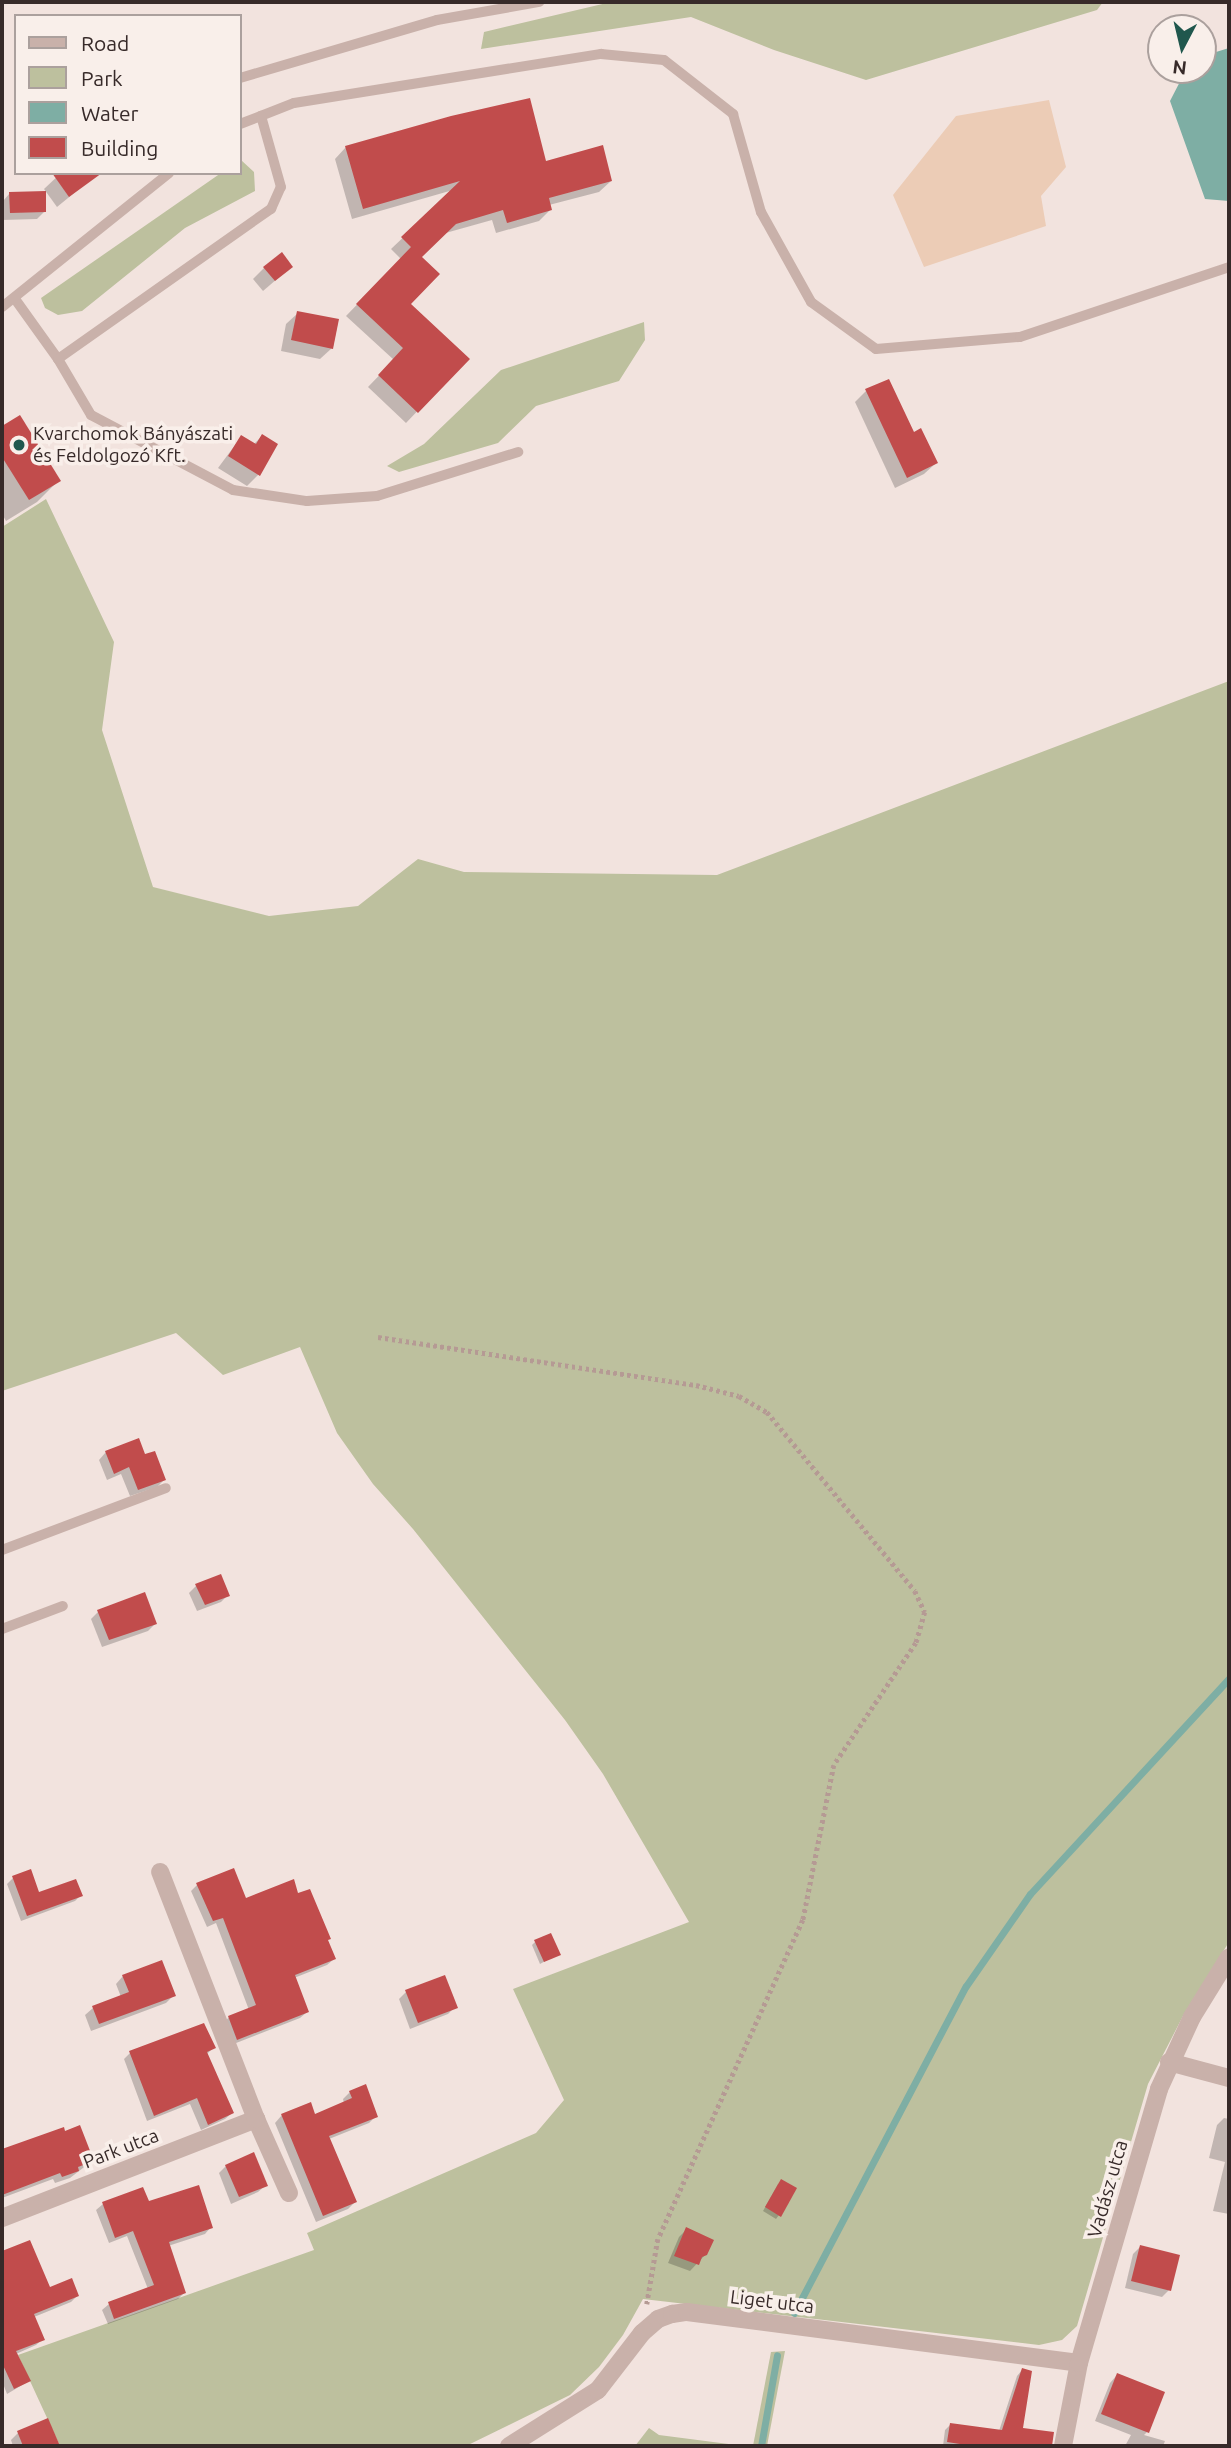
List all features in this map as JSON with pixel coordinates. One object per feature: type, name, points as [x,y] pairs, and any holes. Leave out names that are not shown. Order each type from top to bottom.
[{"type":"street","points":[[160,1871],[256,2119],[289,2193]]},
{"type":"street","name":"Vadász utca","points":[[1063,2446],[1079,2363],[1169,2062],[1192,2017],[1229,1957]]},
{"type":"street","points":[[1169,2062],[1229,2078]]},
{"type":"street","name":"Park utca","points":[[2,2218],[256,2119]]},
{"type":"street","name":"Liget utca","points":[[509,2446],[598,2390],[642,2333],[658,2319],[687,2312],[1079,2363]]},
{"type":"lane","points":[[242,77],[437,20],[539,2]]},
{"type":"lane","points":[[242,123],[294,103],[601,54],[664,60],[733,114],[761,212],[811,302],[876,349],[1020,337],[1229,267]]},
{"type":"lane","points":[[58,359],[271,209],[281,187],[261,116]]},
{"type":"lane","points":[[2,307],[167,175]]},
{"type":"lane","points":[[15,299],[58,359],[91,415],[233,490],[307,501],[377,496],[518,452]]},
{"type":"lane","points":[[2,1550],[166,1488]]},
{"type":"lane","points":[[2,1629],[63,1606]]},
{"type":"path","points":[[378,1337],[696,1385],[739,1396],[768,1412],[915,1591],[925,1612],[916,1643],[834,1765],[803,1920],[658,2239],[642,2333]]},
{"type":"green space","points":[[611,2],[1103,2],[1097,10],[866,80],[774,50],[691,17],[481,49],[484,32]]},
{"type":"green space","points":[[242,161],[254,172],[255,191],[185,228],[82,311],[58,315],[45,308],[41,298],[218,175],[242,175]]},
{"type":"green space","points":[[644,322],[645,340],[619,381],[536,406],[498,443],[399,472],[387,466],[424,444],[501,370]]},
{"type":"green space","points":[[46,499],[114,642],[102,730],[153,887],[269,916],[358,906],[418,859],[464,872],[717,875],[1229,681],[1229,1942],[1184,2014],[1148,2084],[1077,2326],[1062,2340],[1039,2345],[643,2299],[623,2335],[599,2367],[570,2395],[466,2446],[60,2446],[18,2355],[314,2250],[307,2233],[536,2133],[564,2100],[513,1989],[689,1922],[603,1774],[565,1720],[413,1529],[373,1484],[337,1433],[300,1347],[223,1375],[176,1333],[2,1391],[2,527]]},
{"type":"green space","points":[[785,2351],[767,2446],[753,2446],[771,2352]]},
{"type":"green space","points":[[649,2428],[659,2435],[744,2446],[635,2446]]},
{"type":"sand","points":[[1049,100],[1066,167],[1041,196],[1046,226],[924,267],[893,195],[956,116]]},
{"type":"water","points":[[1229,48],[1229,201],[1205,199],[1170,101],[1179,84],[1217,84],[1217,52]]},
{"type":"building","points":[[530,98],[546,161],[603,145],[612,181],[549,198],[552,210],[507,223],[503,210],[456,224],[422,257],[440,274],[411,304],[470,359],[418,413],[378,375],[403,348],[356,304],[411,247],[401,237],[460,181],[363,209],[345,146],[451,116]]},
{"type":"building","points":[[53,175],[99,175],[69,197]]},
{"type":"building","points":[[46,191],[46,212],[10,213],[9,192]]},
{"type":"building","points":[[282,252],[293,267],[275,281],[263,267]]},
{"type":"building","points":[[297,311],[339,319],[333,349],[291,340]]},
{"type":"building","points":[[889,379],[914,432],[921,428],[938,463],[907,478],[865,389]]},
{"type":"building","points":[[20,415],[61,481],[29,500],[2,457],[2,426]]},
{"type":"building","points":[[262,434],[278,444],[260,476],[228,456],[241,435],[256,444]]},
{"type":"building","points":[[139,1438],[145,1454],[155,1451],[166,1480],[138,1490],[129,1467],[114,1474],[105,1451]]},
{"type":"building","points":[[221,1574],[230,1596],[205,1605],[195,1584]]},
{"type":"building","points":[[145,1592],[157,1624],[109,1640],[97,1610]]},
{"type":"building","points":[[234,1868],[246,1898],[294,1879],[298,1893],[310,1889],[331,1939],[328,1940],[336,1959],[295,1975],[309,2012],[237,2040],[228,2016],[256,2005],[223,1918],[213,1921],[196,1883]]},
{"type":"building","points":[[31,1869],[39,1892],[76,1879],[83,1896],[27,1916],[12,1876]]},
{"type":"building","points":[[551,1933],[561,1955],[544,1962],[534,1940]]},
{"type":"building","points":[[162,1960],[176,1996],[99,2024],[92,2006],[129,1992],[122,1975]]},
{"type":"building","points":[[445,1975],[458,2008],[418,2023],[405,1990]]},
{"type":"building","points":[[204,2023],[216,2048],[207,2052],[234,2113],[208,2125],[197,2098],[154,2116],[129,2051]]},
{"type":"building","points":[[366,2084],[378,2117],[329,2136],[357,2202],[323,2216],[281,2114],[311,2102],[315,2114],[352,2098],[349,2091]]},
{"type":"building","points":[[80,2125],[94,2161],[78,2167],[79,2171],[62,2177],[60,2173],[2,2195],[2,2149],[64,2127],[65,2131]]},
{"type":"building","points":[[254,2152],[268,2186],[239,2197],[225,2165]]},
{"type":"building","points":[[781,2179],[797,2188],[781,2217],[765,2207]]},
{"type":"building","points":[[199,2185],[213,2228],[169,2242],[186,2293],[114,2319],[108,2302],[154,2285],[133,2231],[115,2238],[102,2202],[143,2187],[149,2201]]},
{"type":"building","points":[[686,2227],[714,2240],[699,2265],[674,2256]]},
{"type":"building","points":[[30,2240],[50,2287],[72,2278],[79,2296],[34,2314],[45,2340],[16,2351],[31,2381],[14,2389],[2,2363],[2,2251]]},
{"type":"building","points":[[1140,2245],[1180,2255],[1171,2291],[1131,2281]]},
{"type":"building","points":[[1022,2368],[1032,2371],[1023,2428],[1054,2432],[1052,2446],[973,2446],[947,2442],[950,2423],[1002,2430]]},
{"type":"building","points":[[1117,2373],[1165,2392],[1149,2433],[1101,2414]]},
{"type":"building","points":[[48,2418],[60,2446],[23,2446],[17,2431]]},
{"type":"waterway","points":[[794,2313],[966,1986],[1030,1894],[1229,1678]]},
{"type":"waterway","points":[[761,2446],[777,2355]]},
{"type":"place","name":"Kvarchomok Bányászati és Feldolgozó Kft.","points":[[19,445]]}]
